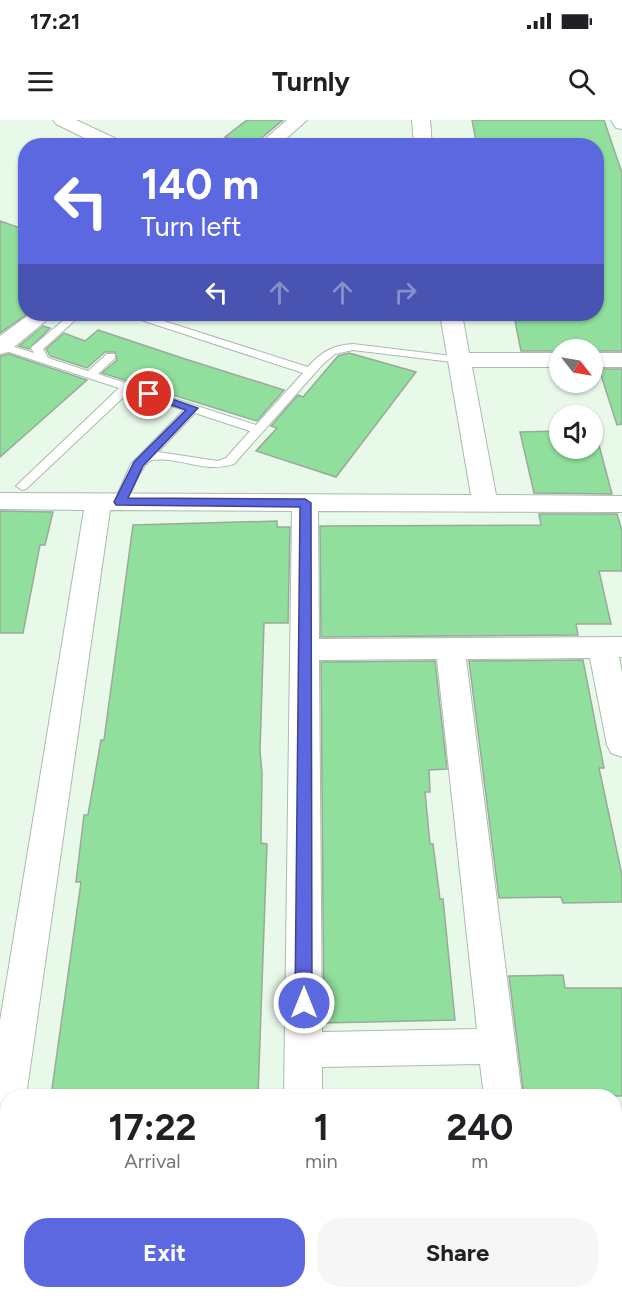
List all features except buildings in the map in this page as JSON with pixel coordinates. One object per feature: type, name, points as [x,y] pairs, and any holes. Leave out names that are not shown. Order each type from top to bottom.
[{"type":"street","points":[[62,120],[100,138]]},
{"type":"street","points":[[276,138],[298,120]]},
{"type":"street","points":[[421,120],[422,138]]},
{"type":"street","points":[[620,120],[622,124]]},
{"type":"street","points":[[1,347],[34,321]]},
{"type":"street","points":[[452,321],[485,504]]},
{"type":"street","points":[[460,360],[549,360]]},
{"type":"street","points":[[603,360],[622,360]]},
{"type":"street","points":[[0,501],[622,504]]},
{"type":"street","points":[[9,1089],[109,502]]},
{"type":"street","points":[[303,1089],[305,503]]},
{"type":"street","points":[[305,650],[612,647],[622,745]]},
{"type":"street","points":[[450,648],[502,1089]]},
{"type":"street","points":[[303,1050],[497,1046]]},
{"type":"lane","points":[[43,360],[37,348],[69,321]]},
{"type":"lane","points":[[154,321],[311,372]]},
{"type":"lane","points":[[1,347],[258,430]]},
{"type":"lane","points":[[142,460],[161,456],[205,465],[224,465],[311,372],[331,352],[340,348],[353,347],[460,360]]},
{"type":"lane","points":[[90,375],[111,356]]},
{"type":"lane","points":[[22,486],[127,387]]},
{"type":"lane","points":[[109,502],[138,464],[193,408]]},
{"type":"route","points":[[149,394],[193,408],[138,464],[120,502],[305,503],[304,1003]]}]
